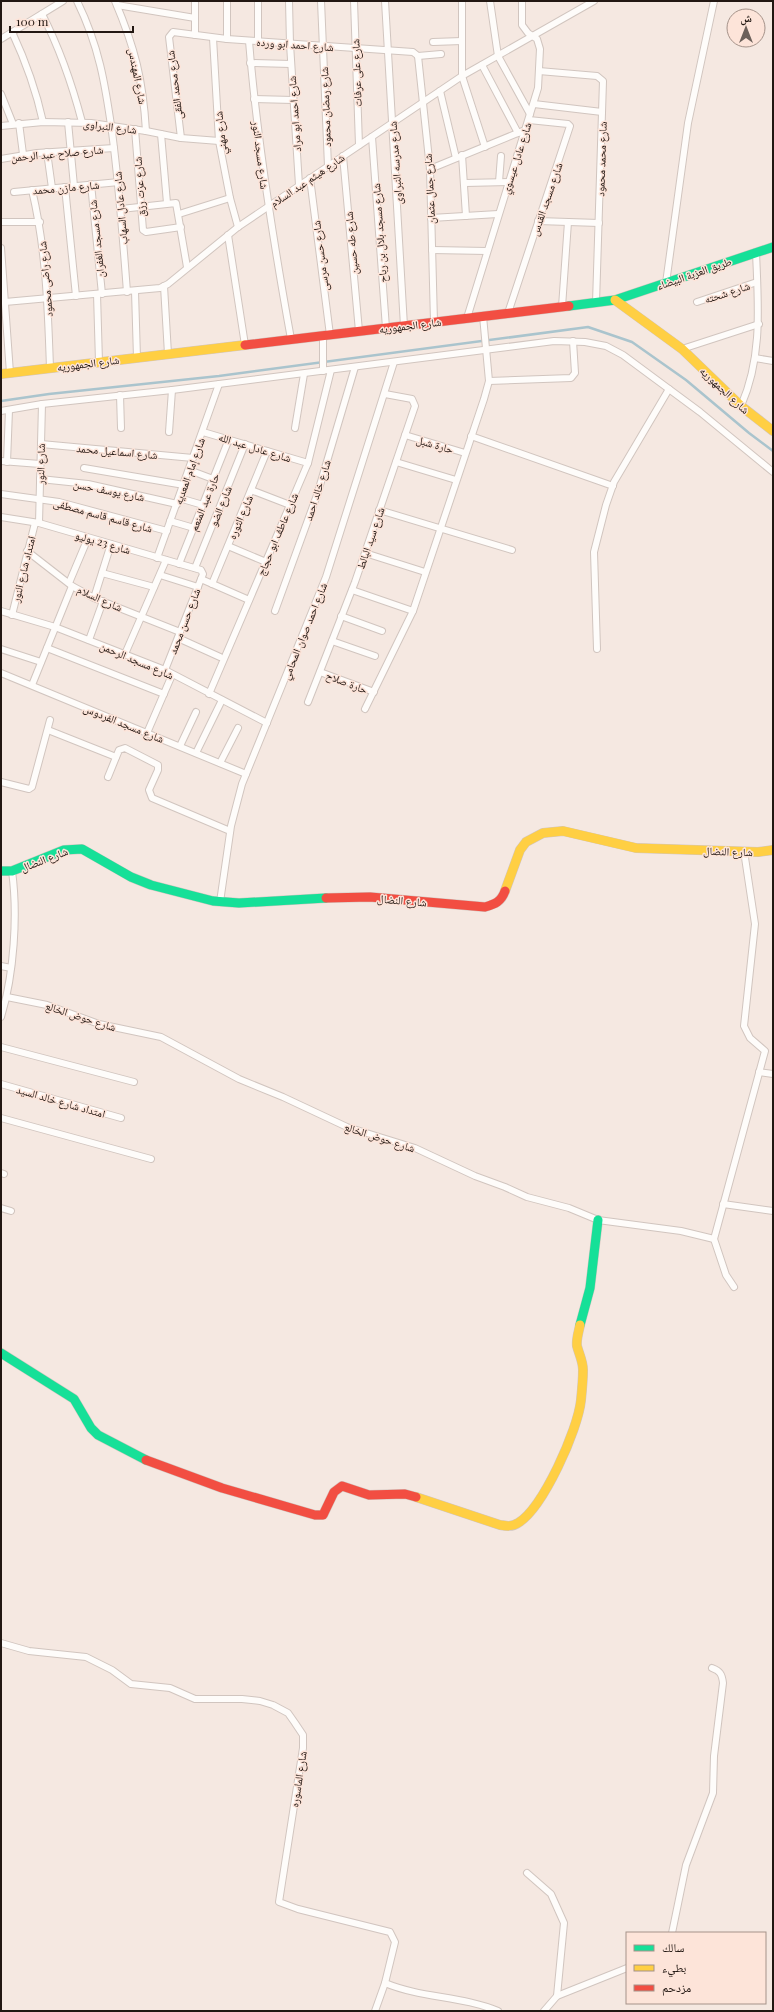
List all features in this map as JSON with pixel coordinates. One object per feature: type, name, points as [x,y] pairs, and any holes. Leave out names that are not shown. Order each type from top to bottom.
[{"type":"street","points":[[1,39],[63,1]]},
{"type":"street","name":"شارع عادل السهاب","points":[[77,1],[94,42],[102,68],[119,182],[127,292]]},
{"type":"street","points":[[195,1],[195,35]]},
{"type":"street","points":[[227,1],[227,40]]},
{"type":"street","points":[[258,1],[258,42]]},
{"type":"street","name":"شارع احمد ابو مراد","points":[[289,1],[291,64],[299,185]]},
{"type":"street","name":"شارع رمضان محمود","points":[[322,1],[328,166]]},
{"type":"street","name":"شارع على عرفات","points":[[354,1],[359,145]]},
{"type":"street","name":"شارع مدرسه النبراوى","points":[[385,1],[404,326]]},
{"type":"street","points":[[462,1],[462,76],[485,146]]},
{"type":"street","points":[[490,1],[498,56],[529,117]]},
{"type":"street","name":"شارع عادل عيسوي","points":[[467,318],[538,88],[540,49],[537,39],[525,30],[522,25],[522,1]]},
{"type":"street","name":"شارع هيثم عبد السلام","points":[[5,302],[151,290],[164,286],[238,227],[359,145],[393,124],[462,76],[594,1]]},
{"type":"street","points":[[666,283],[688,122],[714,1]]},
{"type":"street","points":[[116,3],[195,18]]},
{"type":"street","name":"شارع المهندس","points":[[116,3],[128,31],[138,63],[144,97],[146,131]]},
{"type":"street","points":[[42,14],[59,48],[70,77],[82,122]]},
{"type":"street","points":[[12,32],[27,64],[36,92],[43,122]]},
{"type":"street","name":"شارع احمد ابو ورده","points":[[171,32],[227,40],[413,52],[418,56],[441,54]]},
{"type":"street","name":"شارع محمد الفقى","points":[[171,32],[169,37],[181,138]]},
{"type":"street","name":"شارع مهني","points":[[212,38],[219,141],[230,198],[238,227]]},
{"type":"street","name":"شارع مسجد النور","points":[[248,41],[267,207],[291,339]]},
{"type":"street","points":[[433,42],[462,41]]},
{"type":"street","name":"شارع جمال عثمان","points":[[418,56],[430,169],[434,322]]},
{"type":"street","points":[[250,63],[291,64]]},
{"type":"street","points":[[482,65],[518,133]]},
{"type":"street","name":"شارع محمد محمود","points":[[539,71],[600,77],[603,81],[596,303]]},
{"type":"street","points":[[440,91],[465,182],[466,216]]},
{"type":"street","points":[[1,94],[16,123],[23,154]]},
{"type":"street","points":[[254,99],[294,100]]},
{"type":"street","points":[[534,104],[602,112]]},
{"type":"street","name":"شارع مسجد القدس","points":[[508,313],[570,125],[529,117]]},
{"type":"street","points":[[68,122],[74,186]]},
{"type":"street","name":"شارع النبراوى","points":[[1,126],[16,123],[82,122],[111,125],[181,138],[219,141]]},
{"type":"street","name":"شارع عزت رزق","points":[[135,130],[142,229],[144,232],[181,227]]},
{"type":"street","points":[[430,169],[525,130]]},
{"type":"street","points":[[161,134],[167,203]]},
{"type":"street","name":"شارع مسجد بلال بن رباح","points":[[372,137],[386,328]]},
{"type":"street","name":"شارع صلاح عبد الرحمن","points":[[1,159],[23,154],[114,148]]},
{"type":"street","points":[[47,152],[52,188]]},
{"type":"street","name":"شارع طه حسين","points":[[343,156],[359,331]]},
{"type":"street","points":[[499,182],[501,156]]},
{"type":"street","name":"شارع حسن مرسى","points":[[310,178],[326,337],[323,368]]},
{"type":"street","name":"شارع مازن محمد","points":[[14,192],[119,182]]},
{"type":"street","points":[[465,182],[508,182]]},
{"type":"street","name":"شارع مسجد الغفران","points":[[91,184],[100,294],[99,362]]},
{"type":"street","points":[[65,187],[76,296]]},
{"type":"street","name":"شارع راضى محمود","points":[[32,190],[40,222],[48,298],[50,368]]},
{"type":"street","points":[[179,214],[230,198]]},
{"type":"street","points":[[121,209],[176,203],[187,268]]},
{"type":"street","points":[[431,218],[498,214]]},
{"type":"street","points":[[538,221],[599,223]]},
{"type":"street","points":[[1,222],[40,222]]},
{"type":"street","points":[[562,307],[568,222]]},
{"type":"street","points":[[228,235],[245,345]]},
{"type":"street","name":"طريق العزبة البيضاء","points":[[615,300],[773,247]]},
{"type":"street","points":[[1,248],[5,302],[5,373]]},
{"type":"street","points":[[432,250],[487,251]]},
{"type":"street","points":[[741,406],[755,358],[759,324],[756,252]]},
{"type":"street","name":"شارع شحته","points":[[697,302],[757,282]]},
{"type":"street","points":[[164,286],[168,354]]},
{"type":"street","points":[[135,291],[137,358]]},
{"type":"street","name":"شارع الجمهوريه","points":[[5,373],[291,339],[326,337],[359,331],[467,318],[483,319],[508,313],[615,300],[682,349],[741,406],[773,431]]},
{"type":"street","points":[[366,709],[413,611],[489,381],[483,319]]},
{"type":"street","points":[[682,349],[759,324]]},
{"type":"street","points":[[1,411],[42,404],[304,374],[323,368],[331,370],[394,362],[486,347],[554,341],[573,341],[606,346],[624,355],[773,472]]},
{"type":"street","points":[[489,381],[571,378],[575,373],[573,341]]},
{"type":"street","points":[[755,358],[773,361]]},
{"type":"street","name":"شارع احمد صوان المحامي","points":[[220,902],[230,831],[246,774],[326,577],[394,362]]},
{"type":"street","name":"شارع خالد احمد","points":[[275,611],[317,495],[355,367]]},
{"type":"street","name":"شارع عاطف ابو حجاج","points":[[209,694],[308,463],[331,370]]},
{"type":"street","points":[[295,428],[304,374]]},
{"type":"street","name":"شارع إمام المعديه","points":[[158,558],[219,384]]},
{"type":"street","points":[[597,649],[594,552],[613,486],[669,389]]},
{"type":"street","points":[[169,432],[172,390]]},
{"type":"street","name":"شارع سيد البالط","points":[[308,702],[352,590],[415,403],[412,399],[385,394]]},
{"type":"street","points":[[120,395],[121,428]]},
{"type":"street","name":"شارع النور","points":[[37,523],[40,499],[42,404]]},
{"type":"street","points":[[9,410],[4,461],[40,464]]},
{"type":"street","name":"شارع عادل عبد الله","points":[[203,432],[308,463]]},
{"type":"street","name":"حارة شبل","points":[[405,435],[465,453]]},
{"type":"street","points":[[471,436],[613,486]]},
{"type":"street","name":"حارة عبد المنعم","points":[[180,564],[229,440]]},
{"type":"street","name":"شارع اسماعيل محمد","points":[[41,444],[193,458]]},
{"type":"street","name":"شارع الضو","points":[[194,568],[245,444]]},
{"type":"street","name":"شارع الثوره","points":[[212,584],[267,451]]},
{"type":"street","points":[[396,462],[456,480]]},
{"type":"street","points":[[84,468],[184,485]]},
{"type":"street","points":[[189,470],[213,479]]},
{"type":"street","name":"شارع يوسف حسن","points":[[40,479],[88,484],[203,505]]},
{"type":"street","points":[[251,490],[290,505]]},
{"type":"street","name":"شارع قاسم قاسم مصطفى","points":[[1,494],[59,502],[167,531]]},
{"type":"street","points":[[379,510],[512,550]]},
{"type":"street","name":"شارع 23 يوليو","points":[[1,518],[37,523],[194,568],[203,572]]},
{"type":"street","points":[[170,521],[194,528]]},
{"type":"street","name":"امتداد شارع النور","points":[[12,615],[27,551],[37,523]]},
{"type":"street","points":[[32,685],[88,538]]},
{"type":"street","points":[[94,598],[111,544]]},
{"type":"street","points":[[228,546],[266,562]]},
{"type":"street","name":"شارع السلام","points":[[27,551],[70,584],[94,598],[142,616],[220,657]]},
{"type":"street","points":[[365,553],[425,572]]},
{"type":"street","points":[[125,654],[166,560]]},
{"type":"street","name":"شارع حسن محمد","points":[[165,670],[203,572]]},
{"type":"street","points":[[102,573],[154,587]]},
{"type":"street","points":[[160,575],[198,587]]},
{"type":"street","points":[[201,579],[249,600]]},
{"type":"street","points":[[352,590],[413,611]]},
{"type":"street","points":[[89,640],[103,601]]},
{"type":"street","name":"شارع مسجد الرحمن","points":[[1,612],[55,627],[165,670],[172,675],[267,723]]},
{"type":"street","points":[[342,616],[382,631]]},
{"type":"street","points":[[332,641],[375,656]]},
{"type":"street","points":[[47,648],[164,694]]},
{"type":"street","points":[[1,649],[41,662]]},
{"type":"street","name":"حارة صلاح","points":[[320,672],[374,692]]},
{"type":"street","name":"شارع مسجد الفردوس","points":[[1,673],[246,774]]},
{"type":"street","points":[[147,733],[172,675]]},
{"type":"street","points":[[196,753],[222,700]]},
{"type":"street","points":[[180,746],[196,712]]},
{"type":"street","points":[[1,782],[29,789],[32,787],[50,720]]},
{"type":"street","points":[[220,763],[238,728]]},
{"type":"street","points":[[48,730],[116,756]]},
{"type":"street","points":[[108,777],[119,750],[123,748],[157,764],[158,770],[149,790],[151,796],[230,831]]},
{"type":"street","name":"شارع النضال","points":[[1,871],[12,871],[64,850],[82,849],[131,877],[151,885],[220,902],[239,903],[339,897],[370,897],[485,907],[497,903],[504,893],[516,858],[523,846],[534,837],[553,831],[636,848],[758,852],[773,850]]},
{"type":"street","points":[[734,1287],[726,1275],[714,1239],[765,1051],[750,1038],[744,1026],[755,924],[744,851]]},
{"type":"street","points":[[1,1017],[7,997],[11,968],[15,896],[12,871]]},
{"type":"street","points":[[1,966],[11,968]]},
{"type":"street","name":"شارع حوض الخالع","points":[[7,997],[47,1005],[105,1025],[161,1037],[239,1079],[283,1097],[347,1127],[409,1146],[482,1179],[505,1186],[527,1197],[568,1208],[598,1220],[681,1231],[714,1239]]},
{"type":"street","points":[[1,1047],[134,1082]]},
{"type":"street","points":[[759,1072],[773,1074]]},
{"type":"street","name":"امتداد شارع خالد السيد","points":[[1,1084],[121,1118]]},
{"type":"street","points":[[1,1118],[151,1159]]},
{"type":"street","points":[[723,1204],[773,1211]]},
{"type":"street","points":[[1,1208],[12,1211]]},
{"type":"street","points":[[1,1353],[74,1399],[81,1405],[89,1426],[95,1432],[113,1444],[162,1468],[268,1502],[315,1515],[324,1515],[334,1492],[337,1488],[342,1486],[368,1495],[398,1493],[410,1495],[500,1525],[508,1526],[517,1524],[528,1514],[541,1496],[565,1453],[577,1422],[581,1402],[583,1370],[577,1345],[578,1334],[590,1288],[598,1220]]},
{"type":"street","name":"شارع الماسوره","points":[[1,1643],[29,1651],[86,1657],[112,1670],[125,1680],[136,1685],[170,1688],[200,1700],[260,1701],[273,1705],[288,1714],[303,1735],[303,1748],[279,1902],[298,1909],[390,1932],[393,1935],[395,1942],[385,1983],[375,2011]]},
{"type":"street","points":[[672,1932],[686,1865],[713,1793],[714,1756],[723,1682],[722,1675],[718,1670],[712,1668]]},
{"type":"street","points":[[527,1872],[551,1894],[564,1923],[557,1996]]},
{"type":"street","points":[[544,2011],[557,1996],[626,1968]]},
{"type":"street","points":[[385,1983],[400,1989],[475,2004],[498,2011]]},
{"type":"waterway","points":[[1,401],[49,394],[219,376],[588,327],[632,342],[686,380],[749,433],[773,451]]},
{"type":"traffic: fast","points":[[569,306],[615,300],[773,247]]},
{"type":"traffic: fast","points":[[1,871],[12,871],[64,850],[82,849],[131,877],[151,885],[213,901],[239,903],[326,898]]},
{"type":"traffic: fast","points":[[580,1325],[590,1288],[598,1220]]},
{"type":"traffic: fast","points":[[1,1353],[74,1399],[91,1428],[98,1435],[146,1460]]},
{"type":"traffic: slow","points":[[615,300],[682,349],[741,406],[773,431]]},
{"type":"traffic: slow","points":[[1,374],[245,345]]},
{"type":"traffic: slow","points":[[505,891],[520,850],[526,842],[543,833],[563,831],[636,848],[758,852],[773,850]]},
{"type":"traffic: slow","points":[[416,1497],[500,1525],[514,1525],[528,1515],[538,1502],[558,1467],[573,1430],[578,1413],[581,1400],[583,1374],[577,1346],[580,1325]]},
{"type":"traffic: jam","points":[[245,345],[569,306]]},
{"type":"traffic: jam","points":[[326,898],[370,897],[485,907],[497,902],[502,898],[505,891]]},
{"type":"traffic: jam","points":[[146,1460],[222,1488],[315,1515],[323,1515],[334,1492],[342,1486],[369,1495],[405,1494],[416,1497]]}]
